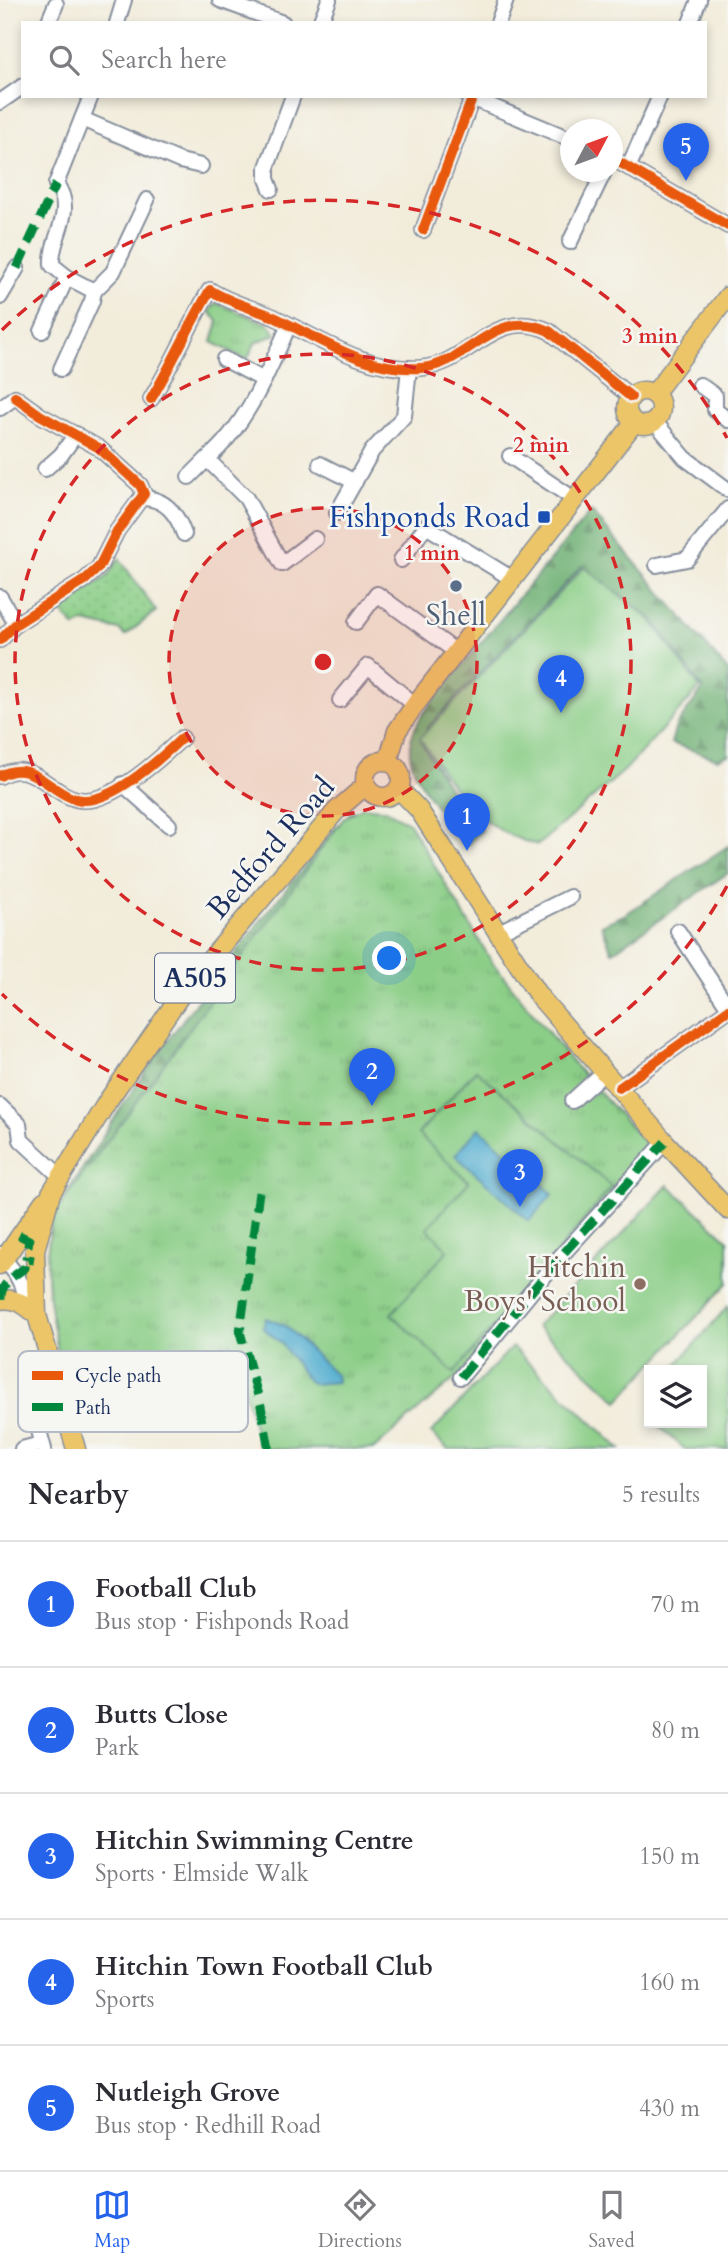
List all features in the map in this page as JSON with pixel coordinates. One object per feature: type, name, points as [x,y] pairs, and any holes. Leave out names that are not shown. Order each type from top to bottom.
[{"type":"main road","points":[[654,394],[728,296]]},
{"type":"main road","points":[[644,391],[654,394],[662,407],[655,422],[647,426],[634,423],[627,411],[631,397],[644,391]]},
{"type":"main road","points":[[388,761],[397,731],[415,705],[634,423]]},
{"type":"main road","points":[[388,761],[401,772],[399,789],[390,796],[378,797],[366,785],[365,774],[371,765],[388,761]]},
{"type":"main road","name":"Bedford Road","points":[[47,1351],[37,1315],[35,1250],[56,1185],[182,993],[336,811],[366,785]]},
{"type":"main road","points":[[399,789],[419,810],[538,995],[665,1142],[728,1210]]},
{"type":"main road","name":"A505","points":[[1,1259],[56,1185]]},
{"type":"main road","points":[[0,1300],[12,1298],[37,1315]]},
{"type":"main road","name":"Bedford Road","points":[[71,1432],[76,1449]]},
{"type":"street","points":[[118,21],[124,0]]},
{"type":"street","points":[[220,0],[278,21]]},
{"type":"street","points":[[321,21],[328,0]]},
{"type":"street","points":[[499,21],[506,0]]},
{"type":"street","points":[[691,21],[699,0]]},
{"type":"street","points":[[49,21],[56,4]]},
{"type":"street","points":[[0,102],[21,87]]},
{"type":"street","points":[[90,98],[56,184],[63,199],[64,217],[51,254],[52,265],[67,277],[94,290]]},
{"type":"street","points":[[271,190],[267,167],[292,98]]},
{"type":"street","points":[[423,230],[471,98]]},
{"type":"street","points":[[473,98],[560,135]]},
{"type":"street","points":[[629,166],[659,98]]},
{"type":"street","points":[[82,120],[180,161],[201,166]]},
{"type":"street","points":[[623,163],[728,226]]},
{"type":"street","points":[[570,242],[599,182]]},
{"type":"street","points":[[61,369],[92,302],[94,290],[114,272],[147,200]]},
{"type":"street","points":[[0,297],[17,268]]},
{"type":"street","points":[[42,331],[67,277]]},
{"type":"street","points":[[151,398],[178,354],[192,320],[210,290],[362,359],[409,368],[433,365],[503,327],[518,323],[534,324],[549,331],[631,397]]},
{"type":"street","points":[[189,477],[233,433],[264,380],[289,325]]},
{"type":"street","points":[[223,359],[264,380]]},
{"type":"street","points":[[337,513],[372,451],[404,416],[409,368]]},
{"type":"street","points":[[700,385],[715,396],[715,410],[728,420]]},
{"type":"street","points":[[0,408],[15,397],[99,448],[134,479],[143,490],[144,498],[117,531],[92,574],[16,624],[0,640]]},
{"type":"street","points":[[655,422],[685,458],[727,487]]},
{"type":"street","points":[[45,469],[61,455],[76,434]]},
{"type":"street","points":[[510,456],[573,499]]},
{"type":"street","points":[[207,460],[246,498],[282,564],[316,539]]},
{"type":"street","points":[[320,464],[355,482]]},
{"type":"street","points":[[144,498],[155,498],[170,508],[184,534]]},
{"type":"street","points":[[657,565],[687,559],[728,509]]},
{"type":"street","points":[[401,560],[426,526],[511,578]]},
{"type":"street","points":[[356,622],[377,594],[455,651]]},
{"type":"street","points":[[0,597],[16,624]]},
{"type":"street","points":[[340,700],[368,666],[415,705]]},
{"type":"street","points":[[0,776],[12,770],[27,770],[66,796],[83,800],[101,797],[123,784],[182,738]]},
{"type":"street","points":[[123,784],[169,825]]},
{"type":"street","points":[[497,933],[570,897]]},
{"type":"street","points":[[618,1088],[728,1009],[678,931]]},
{"type":"street","points":[[572,1101],[604,1072]]},
{"type":"street","points":[[0,1105],[19,1124],[21,1140],[56,1185]]},
{"type":"street","points":[[461,1377],[560,1257],[665,1142]]},
{"type":"street","name":"Bedford Road","points":[[1,1259],[16,1274],[37,1315]]},
{"type":"street","points":[[23,1449],[42,1447]]},
{"type":"green space","points":[[216,303],[269,324],[276,334],[255,343],[247,360],[212,342],[218,321],[209,311]]},
{"type":"green space","points":[[591,511],[728,671],[728,755],[718,759],[671,743],[676,726],[703,689],[652,619],[582,566],[428,727],[421,742],[454,796],[482,830],[467,845],[432,801],[417,775],[410,753],[414,730],[434,699]]},
{"type":"green space","points":[[119,558],[156,611],[125,636],[120,630],[84,622],[75,627],[59,609],[108,576]]},
{"type":"green space","points":[[584,567],[650,619],[700,688],[625,770],[538,845],[498,829],[482,817],[455,789],[420,738]]},
{"type":"green space","points":[[363,807],[386,810],[409,823],[492,962],[572,1062],[651,1149],[459,1375],[374,1449],[260,1449],[248,1405],[248,1351],[233,1351],[231,1343],[200,1351],[58,1351],[49,1300],[47,1255],[55,1213],[344,818]]},
{"type":"green space","points":[[352,811],[371,811],[48,1234],[70,1188],[151,1063],[241,945],[334,829]]},
{"type":"green space","points":[[728,846],[728,873],[612,952],[601,925],[624,915]]},
{"type":"green space","points":[[476,1070],[612,1187],[454,1373],[391,1314],[448,1250],[427,1228],[469,1182],[418,1134]]},
{"type":"green space","points":[[668,1185],[728,1240],[728,1283],[652,1365],[644,1365],[644,1373],[618,1401],[537,1326]]},
{"type":"green space","points":[[728,1306],[728,1449],[685,1449],[661,1428],[707,1428],[707,1365],[676,1365]]},
{"type":"green space","points":[[512,1347],[620,1449],[448,1449],[431,1433]]},
{"type":"water","points":[[479,1128],[553,1194],[529,1221],[455,1155]]},
{"type":"water","points":[[266,1318],[286,1326],[336,1375],[337,1382],[314,1384],[308,1381],[281,1343],[263,1328]]},
{"type":"marked path","points":[[17,268],[56,184]]},
{"type":"marked path","points":[[461,1377],[560,1257],[665,1142]]},
{"type":"marked path","points":[[245,1351],[240,1332],[259,1192]]},
{"type":"marked path","points":[[19,1235],[29,1240],[26,1259]]},
{"type":"marked path","points":[[1,1300],[5,1285],[25,1268],[26,1259],[34,1260]]},
{"type":"marked path","points":[[248,1360],[261,1406],[269,1449]]},
{"type":"cycle path","points":[[423,230],[472,98]]},
{"type":"cycle path","points":[[623,164],[728,226]]},
{"type":"cycle path","points":[[151,399],[210,290],[274,317],[344,352],[382,365],[401,368],[439,364],[497,331],[512,326],[529,325],[549,331],[631,397]]},
{"type":"cycle path","points":[[0,640],[16,624],[85,580],[99,567],[117,531],[144,494],[140,485],[99,448],[40,415],[15,397]]},
{"type":"cycle path","points":[[0,776],[12,771],[23,771],[33,774],[72,798],[95,799],[122,787],[182,738]]},
{"type":"cycle path","points":[[619,1088],[728,1010]]},
{"type":"place","name":"Nutleigh Grove","points":[[686,181]]},
{"type":"place","name":"Fishponds Road","points":[[544,517]]},
{"type":"place","name":"Shell","points":[[456,586]]},
{"type":"place","name":"Hitchin Town Football Club","points":[[561,713]]},
{"type":"place","name":"Football Club","points":[[467,851]]},
{"type":"place","name":"Butts Close","points":[[372,1106]]},
{"type":"place","name":"Hitchin Swimming Centre","points":[[520,1207]]},
{"type":"place","name":"Hitchin Boys' School","points":[[640,1284]]}]
